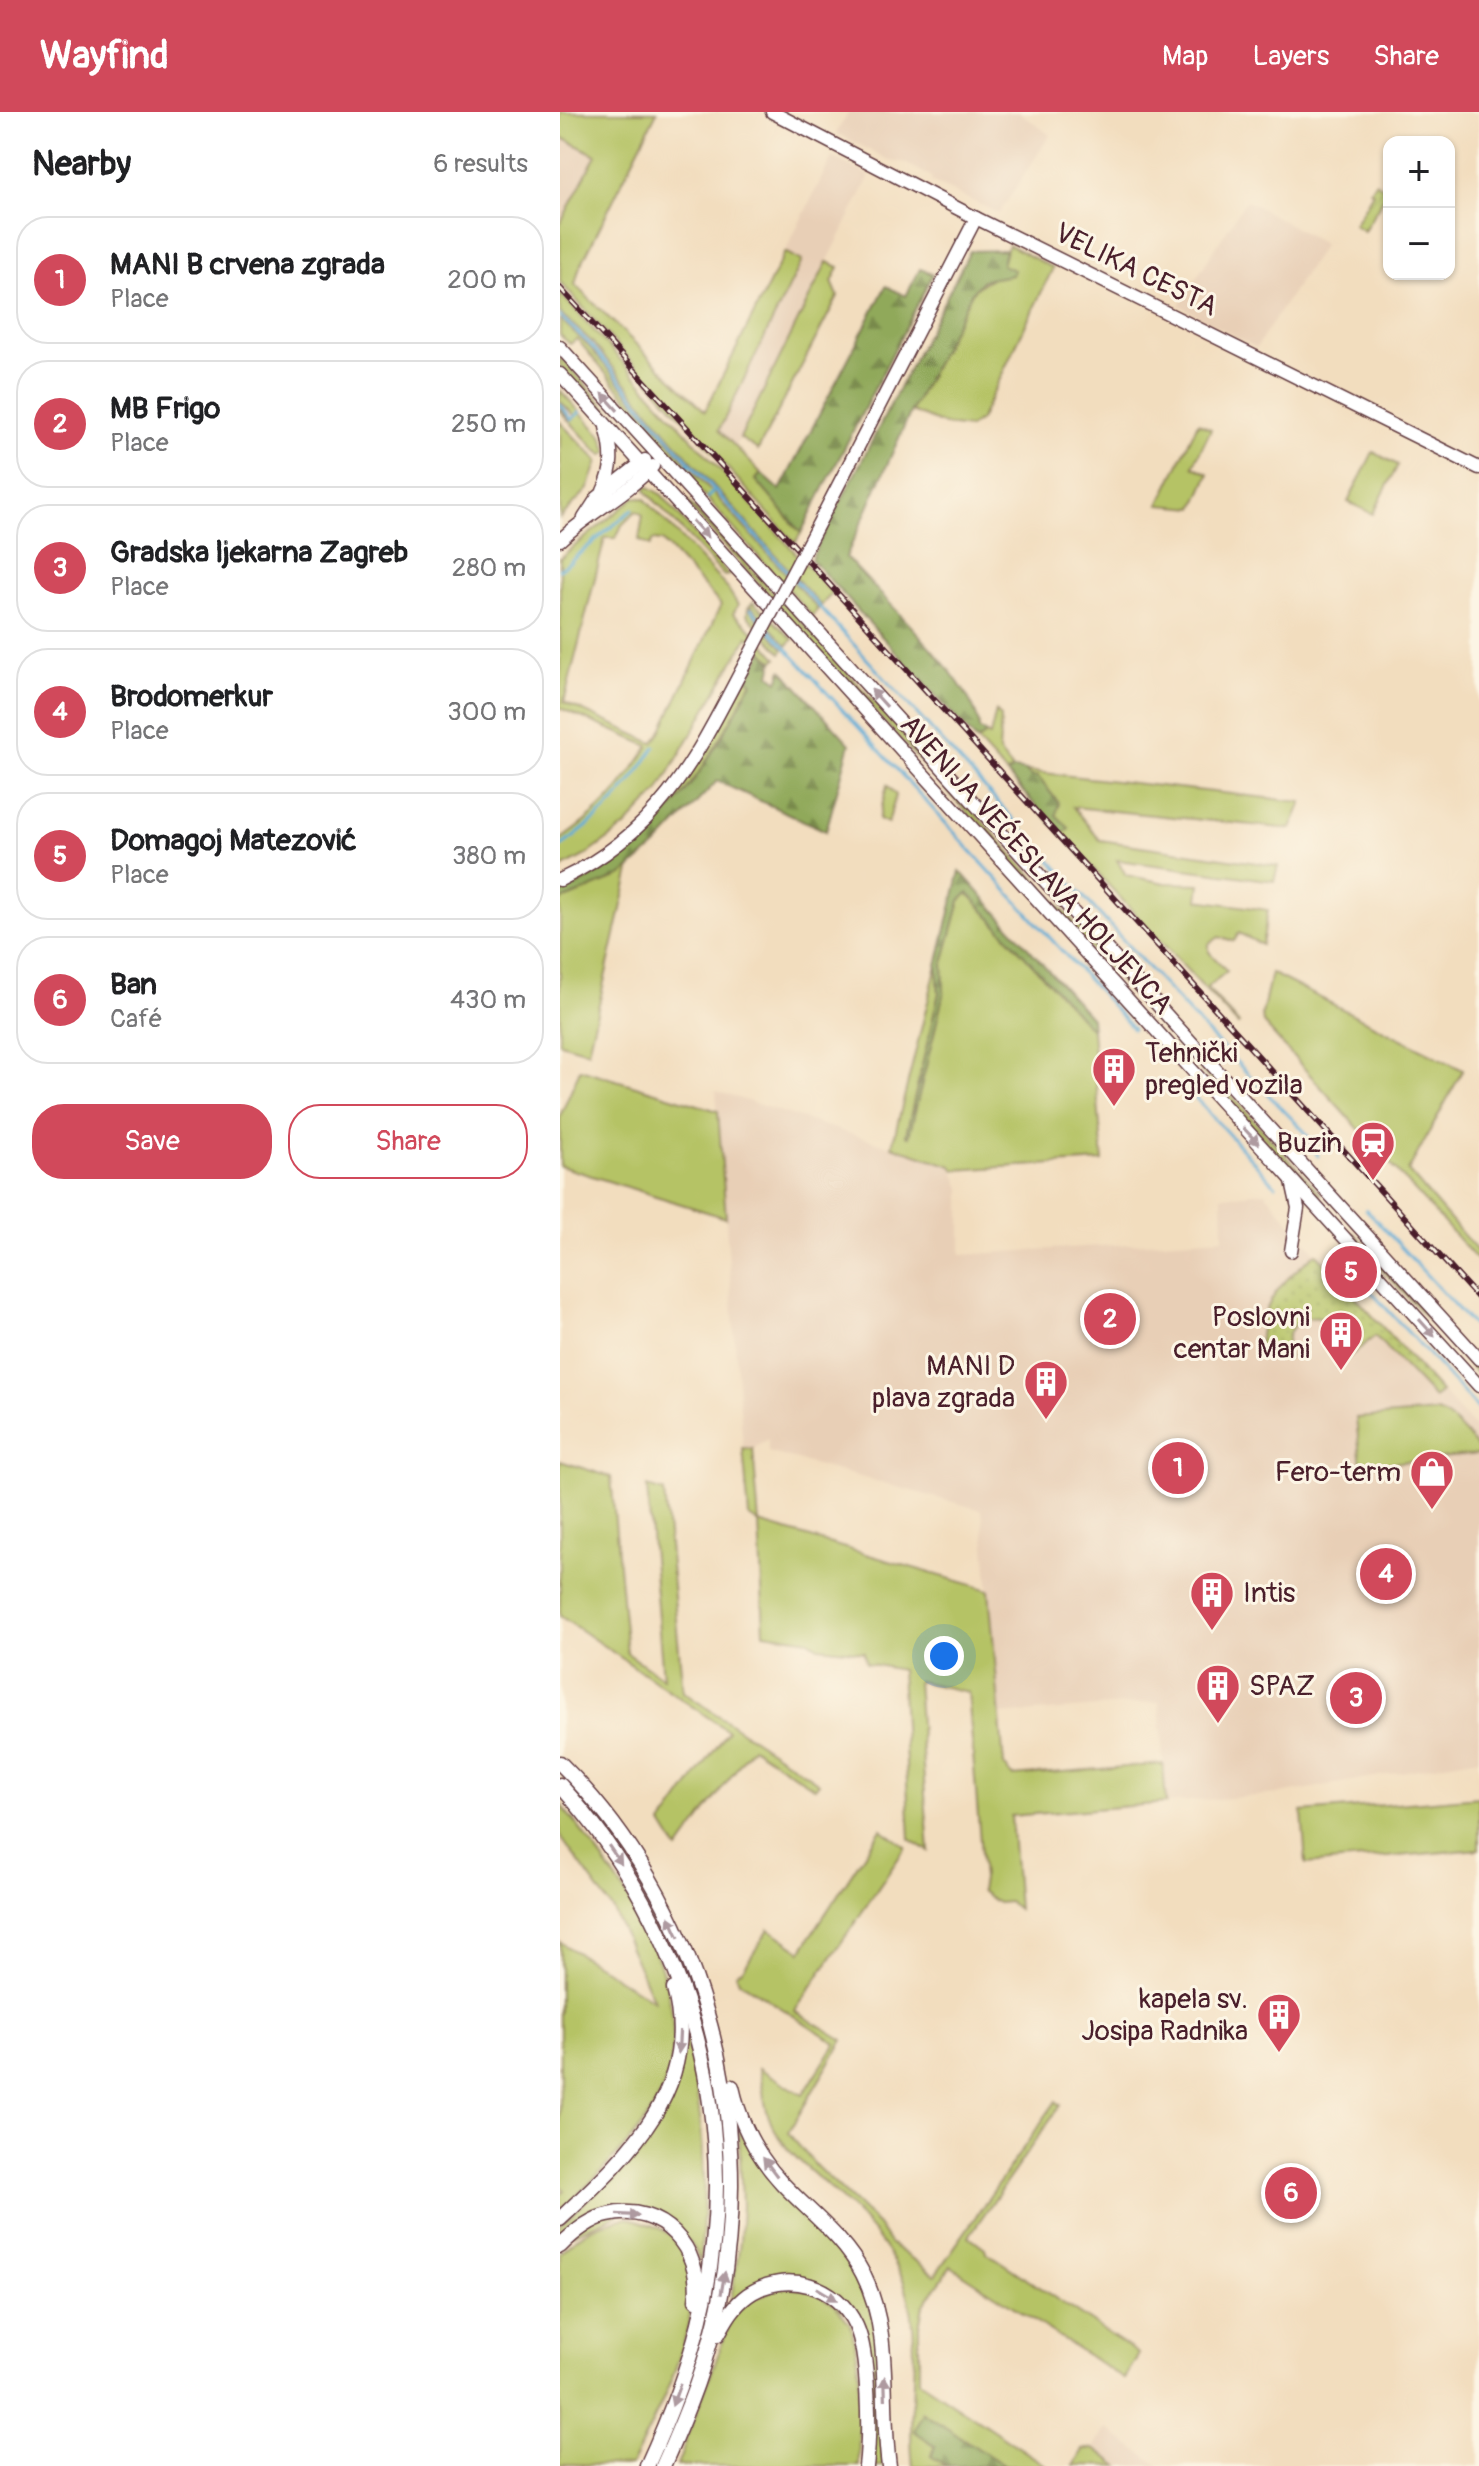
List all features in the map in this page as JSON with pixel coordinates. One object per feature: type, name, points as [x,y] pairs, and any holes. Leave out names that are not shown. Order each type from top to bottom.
[{"type":"highway","points":[[560,1763],[613,1822],[673,1923],[703,1999],[721,2072],[732,2177],[728,2250],[720,2304],[705,2359]]},
{"type":"highway","points":[[560,1785],[610,1847],[650,1913],[671,1958],[692,2016],[705,2074],[716,2185],[712,2253],[699,2323],[663,2466]]},
{"type":"highway","points":[[560,2219],[614,2168],[635,2143],[657,2112],[675,2068],[680,2035],[678,2005],[654,1938],[650,1913]]},
{"type":"highway","points":[[703,1999],[716,2017],[736,2102],[756,2148],[783,2184],[850,2253],[875,2301],[883,2343],[889,2466]]},
{"type":"highway","points":[[560,2246],[571,2235],[597,2219],[621,2213],[646,2216],[676,2234],[690,2253],[697,2273],[690,2354]]},
{"type":"highway","points":[[647,2466],[668,2437],[705,2359],[726,2320],[741,2301],[757,2290],[795,2282],[814,2286],[831,2295],[852,2317],[863,2345],[866,2466]]},
{"type":"main road","name":"VELIKA CESTA","points":[[772,112],[976,218],[1479,468]]},
{"type":"main road","points":[[560,880],[616,847],[654,813],[697,754],[976,218]]},
{"type":"main road","name":"AVENIJA VEĆESLAVA HOLJEVCA","points":[[560,347],[1479,1359]]},
{"type":"main road","name":"AVENIJA VEĆESLAVA HOLJEVCA","points":[[560,374],[1479,1386]]},
{"type":"main road","points":[[560,540],[584,518],[601,495],[612,463],[605,424]]},
{"type":"main road","points":[[601,495],[659,457]]},
{"type":"main road","points":[[584,518],[608,504],[644,467]]},
{"type":"main road","points":[[1291,1178],[1298,1208],[1291,1251]]},
{"type":"shaded area","points":[[849,112],[1019,112],[1050,135],[999,214],[931,181],[932,177],[903,162],[893,162],[836,133]]},
{"type":"shaded area","points":[[560,137],[596,154],[560,224]]},
{"type":"shaded area","points":[[832,157],[870,176],[735,447],[719,431],[802,262],[785,252]]},
{"type":"shaded area","points":[[1246,200],[1324,244],[1256,348],[1179,305]]},
{"type":"shaded area","points":[[716,1091],[952,1166],[961,1188],[961,1255],[1223,1238],[1222,1196],[1265,1192],[1316,1253],[1479,1432],[1479,1758],[1280,1794],[1166,1803],[1159,1702],[999,1715],[982,1510],[768,1452],[768,1439],[753,1449],[743,1448]]},
{"type":"shaded area","points":[[1106,2428],[1160,2466],[1119,2466],[1094,2448]]},
{"type":"green space","points":[[560,112],[657,112],[579,269],[575,285],[705,411],[785,252],[802,261],[719,430],[761,473],[756,480],[801,533],[795,543],[560,282],[560,224],[596,155],[560,137]]},
{"type":"green space","points":[[1375,182],[1383,187],[1383,199],[1364,231],[1354,225],[1373,192],[1370,190]]},
{"type":"green space","points":[[1009,245],[1053,268],[980,420],[969,428],[945,425],[911,411],[972,292],[997,273]]},
{"type":"green space","points":[[1005,250],[1002,265],[1014,270],[1012,275],[983,280],[972,292],[911,411],[846,557],[924,640],[963,689],[975,711],[979,729],[986,734],[977,741],[811,559],[970,251]]},
{"type":"green space","points":[[827,262],[839,267],[832,282],[838,296],[758,450],[740,438]]},
{"type":"green space","points":[[920,269],[933,274],[801,533],[756,480],[761,473],[780,490],[886,286],[906,296]]},
{"type":"green space","points":[[560,293],[832,593],[821,606],[672,439],[592,342],[560,313]]},
{"type":"green space","points":[[560,319],[588,345],[688,465],[818,609],[812,616],[708,497],[684,474],[683,469],[650,438],[655,432],[577,339],[570,344],[560,335]]},
{"type":"green space","points":[[560,357],[634,438],[630,442],[560,365]]},
{"type":"green space","points":[[560,390],[602,436],[608,452],[603,455],[596,450],[560,411],[560,407],[571,421],[574,419],[575,416],[560,401]]},
{"type":"green space","points":[[560,422],[598,461],[588,489],[560,518]]},
{"type":"green space","points":[[1198,423],[1211,429],[1193,466],[1209,474],[1194,508],[1159,505]]},
{"type":"green space","points":[[1373,452],[1398,465],[1373,514],[1348,502]]},
{"type":"green space","points":[[662,477],[804,625],[1321,1194],[1316,1197]]},
{"type":"green space","points":[[646,485],[662,495],[729,575],[724,576],[646,491]]},
{"type":"green space","points":[[635,497],[645,499],[728,589],[738,605],[733,614],[777,658],[773,662],[748,636],[658,792],[625,827],[588,854],[560,869],[560,840],[610,798],[649,746],[560,708],[560,558]],"holes":[[[636,511],[643,515],[639,540],[650,546],[653,540],[662,541],[721,605],[653,743],[564,702],[605,538],[616,538],[622,525]]]},
{"type":"green space","points":[[753,602],[793,639],[787,646],[752,607],[749,609],[784,649],[781,653],[747,615],[748,608]]},
{"type":"green space","points":[[763,651],[773,662],[770,675],[778,681],[782,670],[850,744],[826,831],[717,781],[656,846],[622,875],[560,901],[560,894],[624,855],[674,806],[696,778],[734,716],[752,682],[748,679]]},
{"type":"green space","points":[[746,677],[752,682],[734,716],[696,778],[674,806],[624,855],[560,894],[560,888],[594,871],[649,827],[693,771]]},
{"type":"green space","points":[[996,711],[1001,717],[999,752],[1013,769],[1007,774],[977,741],[986,734],[990,736]]},
{"type":"green space","points":[[1013,769],[1038,777],[1059,803],[1056,815],[1069,828],[1062,835],[1007,774]]},
{"type":"green space","points":[[1026,771],[1302,802],[1291,829],[1073,807],[1100,840],[1278,866],[1274,881],[1117,860],[1126,875],[1165,883],[1200,884],[1198,900],[1268,910],[1262,945],[1239,933],[1234,941],[1219,937],[1209,944],[1209,952],[1227,971],[1207,988],[1238,1025],[1062,835],[1068,828]]},
{"type":"green space","points":[[887,785],[896,795],[888,823],[879,819]]},
{"type":"green space","points":[[631,866],[588,1051],[560,1043],[560,901],[622,875]]},
{"type":"green space","points":[[960,871],[1091,1018],[1092,1030],[968,893],[960,901],[943,963],[944,992],[909,1136],[906,1135],[939,993],[937,965]]},
{"type":"green space","points":[[968,893],[1092,1030],[1103,1161],[955,1170],[952,1166],[892,1146],[937,965],[939,993],[906,1134],[909,1136],[944,992],[943,963],[960,901]]},
{"type":"green space","points":[[1271,973],[1463,1070],[1408,1171],[1479,1253],[1479,1262],[1263,1023],[1262,1014]]},
{"type":"green space","points":[[580,1069],[718,1111],[726,1218],[560,1166],[560,1116]]},
{"type":"green space","points":[[1354,1233],[1479,1367],[1479,1376],[1351,1235]]},
{"type":"green space","points":[[1316,1253],[1441,1392],[1434,1398],[1375,1336],[1338,1366],[1345,1341],[1338,1329],[1328,1321],[1306,1319],[1297,1324],[1290,1332],[1287,1344],[1289,1358],[1270,1360],[1269,1348],[1259,1349],[1264,1318],[1275,1294]]},
{"type":"green space","points":[[1437,1412],[1460,1428],[1479,1449],[1479,1454],[1361,1466],[1356,1418]]},
{"type":"green space","points":[[743,1448],[753,1449],[759,1523],[749,1517]]},
{"type":"green space","points":[[560,1461],[611,1477],[627,1653],[663,1678],[647,1487],[664,1492],[683,1692],[819,1783],[815,1788],[752,1747],[678,1850],[662,1824],[728,1731],[560,1616]]},
{"type":"green space","points":[[759,1523],[989,1590],[1004,1765],[1012,1776],[1163,1764],[1166,1803],[1011,1816],[1018,1909],[1009,1902],[998,1903],[981,1891],[983,1879],[968,1692],[917,1681],[929,1851],[910,1839],[901,1670],[866,1663],[864,1652],[819,1647],[809,1640],[764,1633]]},
{"type":"green space","points":[[1479,1797],[1479,1849],[1306,1864],[1302,1812]]},
{"type":"green space","points":[[560,1804],[610,1869],[653,1946],[667,1987],[673,2028],[669,2068],[654,2107],[622,2149],[560,2212],[560,2195],[565,2190],[560,2186],[560,1942],[654,2001],[613,1910],[560,1836]]},
{"type":"green space","points":[[881,1829],[906,1847],[795,2011],[843,2040],[788,2133],[817,2167],[878,2225],[890,2243],[935,2275],[1056,2101],[1060,2105],[969,2236],[986,2252],[1139,2354],[1124,2379],[951,2266],[923,2306],[919,2326],[919,2381],[1047,2466],[1005,2466],[923,2413],[936,2446],[931,2456],[946,2466],[913,2466],[914,2342],[908,2295],[900,2273],[887,2250],[863,2220],[786,2146],[768,2113],[759,2068],[803,2095],[836,2043],[739,1981],[736,1973],[743,1969],[769,1929],[801,1951]]},
{"type":"green space","points":[[686,2037],[697,2093],[703,2149],[704,2204],[700,2261],[680,2232],[633,2208],[560,2239],[560,2226],[631,2158]]},
{"type":"green space","points":[[739,2130],[781,2191],[848,2260],[866,2293],[880,2366],[883,2466],[871,2466],[860,2321],[790,2276],[730,2305],[740,2242],[742,2205]]},
{"type":"green space","points":[[629,2218],[667,2233],[678,2243],[689,2266],[692,2294],[680,2355],[631,2466],[560,2464],[560,2252],[592,2228]]},
{"type":"green space","points":[[780,2287],[809,2290],[835,2305],[851,2325],[858,2359],[859,2466],[677,2466],[732,2317],[748,2301]]},
{"type":"green space","points":[[923,2413],[1005,2466],[946,2466],[931,2456],[936,2446],[914,2431]]},
{"type":"green space","points":[[1093,2448],[1119,2466],[1074,2465],[1083,2450]]},
{"type":"waterway","points":[[560,316],[590,344],[671,441],[787,571]]},
{"type":"waterway","points":[[560,404],[572,420]]},
{"type":"waterway","points":[[572,419],[580,412]]},
{"type":"waterway","points":[[682,471],[690,463]]},
{"type":"waterway","points":[[707,498],[715,490]]},
{"type":"waterway","points":[[560,570],[633,509]]},
{"type":"waterway","points":[[795,580],[1206,1031],[1306,1133],[1318,1156]]},
{"type":"waterway","points":[[751,609],[762,621]]},
{"type":"waterway","points":[[769,629],[1133,1029]]},
{"type":"waterway","points":[[560,847],[613,803],[655,747]]},
{"type":"waterway","points":[[1190,1092],[1275,1185]]},
{"type":"waterway","points":[[1366,1209],[1479,1332]]},
{"type":"waterway","points":[[1354,1273],[1479,1410]]},
{"type":"railway","points":[[560,288],[1479,1299]]},
{"type":"place","name":"Tehnički pregled vozila","points":[[1114,1108]]},
{"type":"place","name":"Buzin","points":[[1373,1182]]},
{"type":"place","name":"Domagoj Matezović","points":[[1351,1272]]},
{"type":"place","name":"MB Frigo","points":[[1110,1319]]},
{"type":"place","name":"Poslovni centar Mani","points":[[1341,1372]]},
{"type":"place","name":"MANI D plava zgrada","points":[[1046,1421]]},
{"type":"place","name":"MANI B crvena zgrada","points":[[1178,1468]]},
{"type":"place","name":"Fero-term","points":[[1432,1511]]},
{"type":"place","name":"Brodomerkur","points":[[1386,1574]]},
{"type":"place","name":"Intis","points":[[1212,1632]]},
{"type":"place","name":"Gradska ljekarna Zagreb","points":[[1356,1698]]},
{"type":"place","name":"SPAZ","points":[[1218,1725]]},
{"type":"place","name":"kapela sv. Josipa Radnika","points":[[1279,2054]]},
{"type":"place","name":"Ban","points":[[1291,2193]]}]
